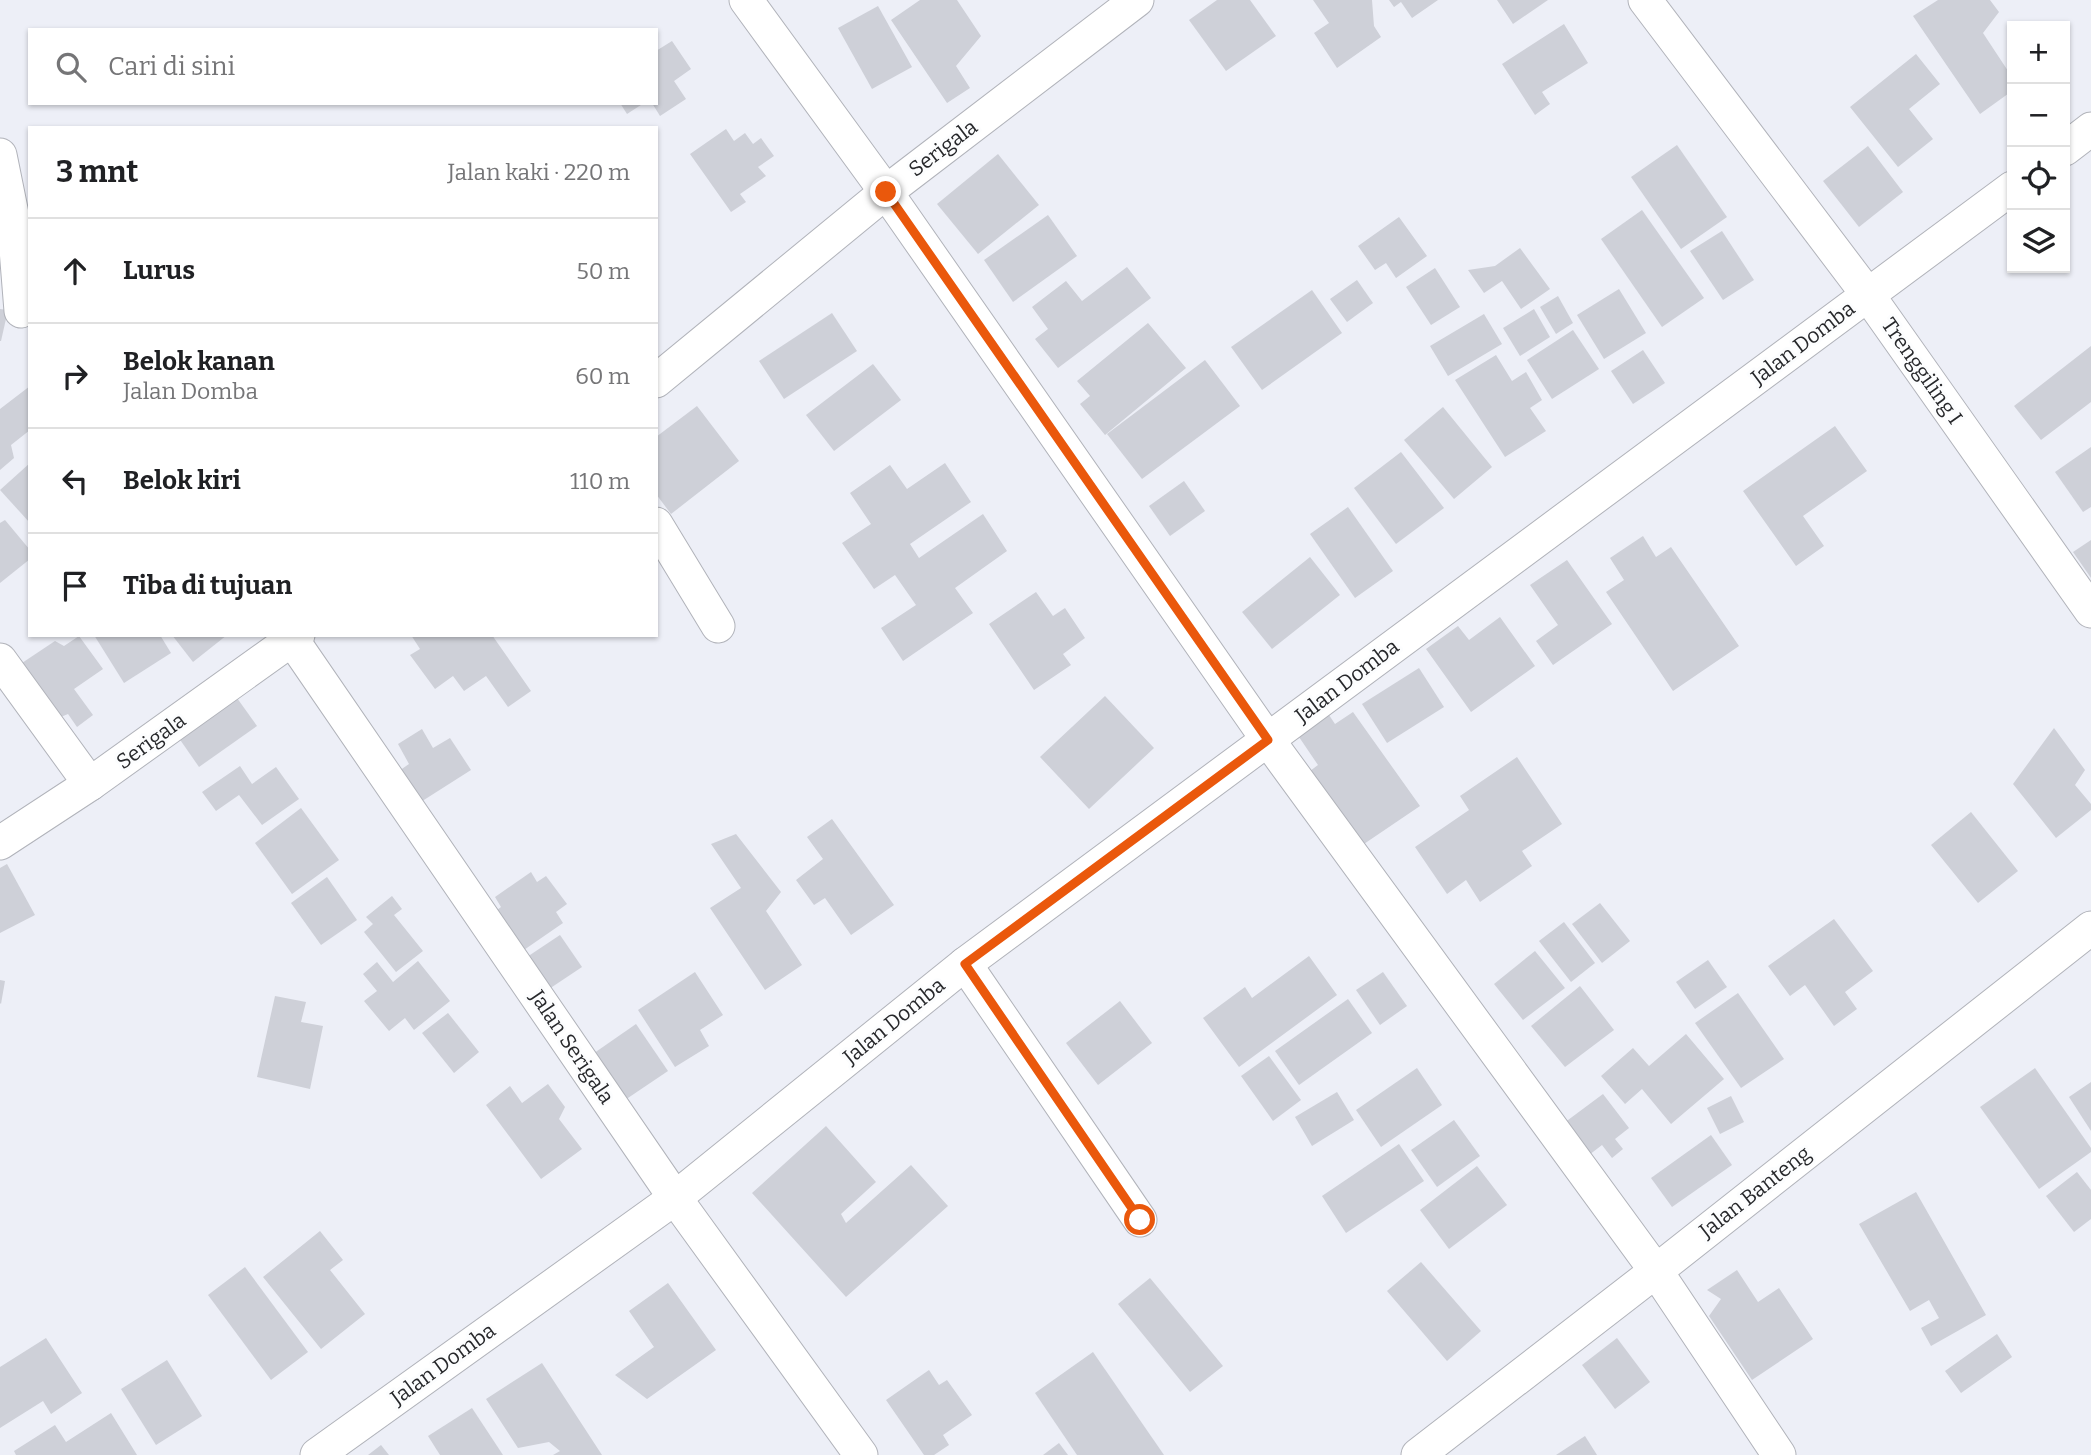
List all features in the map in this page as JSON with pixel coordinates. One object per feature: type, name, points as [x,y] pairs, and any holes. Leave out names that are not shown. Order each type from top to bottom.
[{"type":"street","points":[[746,0],[886,192],[1268,740],[1656,1271],[1779,1455]]},
{"type":"street","name":"Serigala","points":[[658,379],[886,192],[1137,0]]},
{"type":"street","name":"Trenggiling I","points":[[1645,0],[1868,295],[2091,611]]},
{"type":"street","points":[[2068,147],[2091,130]]},
{"type":"street","points":[[0,155],[14,224],[17,311]]},
{"type":"street","name":"Jalan Domba","points":[[317,1455],[675,1198],[965,964],[2007,192]]},
{"type":"street","points":[[658,527],[718,626]]},
{"type":"street","name":"Serigala","points":[[0,843],[90,784],[293,637]]},
{"type":"street","name":"Jalan Serigala","points":[[293,637],[675,1198],[861,1455]]},
{"type":"street","points":[[0,660],[90,784]]},
{"type":"street","name":"Jalan Banteng","points":[[1418,1455],[2091,928]]},
{"type":"street","points":[[965,964],[1140,1220]]},
{"type":"building","points":[[920,0],[957,0],[981,36],[956,66],[970,88],[947,103],[891,20]]},
{"type":"building","points":[[1217,0],[1250,0],[1276,36],[1226,71],[1189,20]]},
{"type":"building","points":[[1313,0],[1372,0],[1374,26],[1381,37],[1337,68],[1314,33],[1329,23]]},
{"type":"building","points":[[1389,0],[1438,0],[1412,18],[1401,2],[1394,7]]},
{"type":"building","points":[[1497,0],[1548,0],[1513,24]]},
{"type":"building","points":[[1938,0],[1990,0],[1999,12],[1983,33],[2007,69],[2007,95],[1980,114],[1913,16]]},
{"type":"building","points":[[878,6],[912,67],[872,89],[838,28]]},
{"type":"building","points":[[1564,24],[1588,63],[1542,92],[1550,104],[1535,115],[1502,64]]},
{"type":"building","points":[[672,41],[691,69],[674,81],[686,99],[660,116],[653,105],[658,105],[658,50]]},
{"type":"building","points":[[1916,54],[1940,84],[1909,109],[1933,139],[1898,167],[1850,107]]},
{"type":"building","points":[[621,105],[641,105],[627,114]]},
{"type":"building","points":[[726,129],[734,141],[745,133],[753,144],[761,138],[774,156],[758,167],[766,176],[740,194],[746,202],[731,212],[690,154]]},
{"type":"building","points":[[1677,145],[1727,217],[1681,249],[1631,177]]},
{"type":"building","points":[[1868,146],[1903,192],[1859,227],[1823,181]]},
{"type":"building","points":[[998,154],[1039,205],[978,254],[937,204]]},
{"type":"building","points":[[1642,210],[1704,298],[1662,327],[1601,239]]},
{"type":"building","points":[[1048,215],[1077,256],[1013,302],[984,260]]},
{"type":"building","points":[[1399,217],[1427,256],[1396,278],[1386,263],[1375,270],[1358,246]]},
{"type":"building","points":[[1722,231],[1754,280],[1723,300],[1690,251]]},
{"type":"building","points":[[1520,248],[1550,289],[1521,309],[1502,281],[1484,293],[1468,270],[1495,266]]},
{"type":"building","points":[[1127,267],[1151,298],[1058,368],[1035,339],[1048,329],[1032,307],[1066,281],[1082,301]]},
{"type":"building","points":[[1435,268],[1460,307],[1431,325],[1406,287]]},
{"type":"building","points":[[1357,280],[1373,303],[1347,322],[1330,299]]},
{"type":"building","points":[[1619,289],[1646,333],[1604,359],[1577,315]]},
{"type":"building","points":[[1312,290],[1342,333],[1262,390],[1231,347]]},
{"type":"building","points":[[1558,296],[1573,323],[1556,334],[1540,307]]},
{"type":"building","points":[[0,309],[8,310],[1,341],[0,341]]},
{"type":"building","points":[[1534,309],[1550,337],[1520,356],[1503,328]]},
{"type":"building","points":[[832,313],[857,351],[784,399],[759,361]]},
{"type":"building","points":[[1484,314],[1502,344],[1448,376],[1430,346]]},
{"type":"building","points":[[1148,323],[1186,368],[1105,435],[1080,404],[1090,396],[1077,381]]},
{"type":"building","points":[[1573,330],[1599,369],[1552,399],[1527,360]]},
{"type":"building","points":[[2091,346],[2091,402],[2041,440],[2014,406]]},
{"type":"building","points":[[1643,350],[1665,383],[1633,404],[1611,371]]},
{"type":"building","points":[[1496,355],[1512,381],[1526,372],[1542,400],[1530,408],[1546,431],[1505,457],[1455,380]]},
{"type":"building","points":[[1205,360],[1240,406],[1142,479],[1107,434]]},
{"type":"building","points":[[873,364],[901,400],[834,451],[806,415]]},
{"type":"building","points":[[28,388],[28,432],[11,445],[14,458],[0,470],[0,409]]},
{"type":"building","points":[[697,406],[739,461],[671,514],[658,497],[658,435]]},
{"type":"building","points":[[1443,407],[1492,467],[1454,499],[1404,440]]},
{"type":"building","points":[[1835,426],[1867,471],[1803,516],[1824,546],[1796,566],[1743,491]]},
{"type":"building","points":[[2091,447],[2091,507],[2083,512],[2055,472]]},
{"type":"building","points":[[1401,452],[1444,508],[1396,544],[1354,488]]},
{"type":"building","points":[[945,463],[971,502],[910,544],[919,558],[983,514],[1007,551],[955,588],[973,613],[903,661],[881,628],[916,605],[895,575],[874,589],[842,543],[871,524],[850,493],[890,465],[907,489]]},
{"type":"building","points":[[28,465],[28,521],[0,490]]},
{"type":"building","points":[[1184,481],[1205,511],[1170,536],[1149,506]]},
{"type":"building","points":[[1348,507],[1393,571],[1355,598],[1310,534]]},
{"type":"building","points":[[5,520],[28,548],[28,561],[0,583],[0,523]]},
{"type":"building","points":[[1643,536],[1656,557],[1671,547],[1739,646],[1673,691],[1606,592],[1624,580],[1610,558]]},
{"type":"building","points":[[2091,540],[2091,578],[2073,552]]},
{"type":"building","points":[[1310,557],[1340,595],[1272,649],[1242,612]]},
{"type":"building","points":[[1567,560],[1612,624],[1553,665],[1536,641],[1558,625],[1530,585]]},
{"type":"building","points":[[1036,592],[1053,616],[1065,608],[1085,638],[1063,654],[1071,665],[1034,690],[989,624]]},
{"type":"building","points":[[1500,617],[1535,666],[1471,712],[1426,649],[1458,626],[1469,640]]},
{"type":"building","points":[[80,637],[103,669],[74,689],[93,715],[77,727],[68,714],[56,719],[19,665],[55,641],[64,646]]},
{"type":"building","points":[[95,637],[161,637],[171,653],[124,683]]},
{"type":"building","points":[[174,637],[224,637],[193,662]]},
{"type":"building","points":[[412,637],[493,637],[531,691],[508,707],[486,676],[464,691],[453,676],[435,689],[410,655],[420,649]]},
{"type":"building","points":[[1419,668],[1444,707],[1387,743],[1362,704]]},
{"type":"building","points":[[1105,696],[1154,748],[1089,809],[1040,757]]},
{"type":"building","points":[[237,698],[257,726],[199,767],[174,731]]},
{"type":"building","points":[[1353,712],[1420,806],[1358,848],[1306,774],[1318,765],[1299,737],[1329,715],[1335,724]]},
{"type":"building","points":[[2054,728],[2085,770],[2075,785],[2091,804],[2091,810],[2056,838],[2013,784]]},
{"type":"building","points":[[422,729],[433,748],[450,738],[471,770],[416,805],[396,773],[409,764],[398,744]]},
{"type":"building","points":[[1517,757],[1562,824],[1522,851],[1532,866],[1480,902],[1466,880],[1447,894],[1415,847],[1469,810],[1460,796]]},
{"type":"building","points":[[240,766],[252,784],[276,767],[299,799],[262,825],[239,795],[216,811],[202,792]]},
{"type":"building","points":[[301,808],[339,860],[292,894],[255,843]]},
{"type":"building","points":[[1971,812],[2018,871],[1978,903],[1931,845]]},
{"type":"building","points":[[832,819],[894,905],[851,935],[825,898],[814,905],[796,880],[823,859],[807,837]]},
{"type":"building","points":[[736,834],[781,892],[766,911],[802,965],[765,990],[710,908],[741,888],[711,844]]},
{"type":"building","points":[[7,864],[35,915],[0,933],[0,868]]},
{"type":"building","points":[[531,872],[537,882],[546,876],[567,904],[556,912],[563,923],[521,952],[493,913],[501,907],[495,897]]},
{"type":"building","points":[[327,877],[357,920],[321,945],[291,903]]},
{"type":"building","points":[[392,896],[402,909],[394,915],[423,951],[396,972],[364,932],[373,924],[366,917]]},
{"type":"building","points":[[1600,903],[1630,941],[1602,963],[1572,924]]},
{"type":"building","points":[[1834,919],[1873,971],[1845,992],[1857,1009],[1834,1026],[1805,985],[1790,996],[1768,966]]},
{"type":"building","points":[[1564,922],[1595,963],[1571,982],[1539,941]]},
{"type":"building","points":[[560,935],[582,967],[546,991],[524,959]]},
{"type":"building","points":[[1535,951],[1565,988],[1523,1020],[1494,984]]},
{"type":"building","points":[[1309,956],[1337,995],[1239,1067],[1203,1018],[1245,987],[1252,998]]},
{"type":"building","points":[[1708,960],[1727,987],[1695,1009],[1676,982]]},
{"type":"building","points":[[418,961],[450,1001],[414,1030],[405,1018],[389,1031],[364,1001],[377,991],[363,974],[377,962],[393,982]]},
{"type":"building","points":[[695,972],[723,1015],[700,1030],[709,1046],[675,1067],[638,1010]]},
{"type":"building","points":[[1383,972],[1407,1006],[1380,1025],[1356,990]]},
{"type":"building","points":[[0,980],[5,981],[1,1004],[0,1003]]},
{"type":"building","points":[[1580,986],[1614,1030],[1565,1067],[1531,1026]]},
{"type":"building","points":[[1738,993],[1784,1059],[1741,1088],[1695,1023]]},
{"type":"building","points":[[275,996],[306,1002],[301,1022],[323,1026],[310,1089],[257,1077]]},
{"type":"building","points":[[1348,999],[1372,1033],[1299,1085],[1275,1051]]},
{"type":"building","points":[[1120,1001],[1152,1043],[1098,1085],[1066,1043]]},
{"type":"building","points":[[448,1013],[479,1052],[454,1073],[422,1033]]},
{"type":"building","points":[[636,1024],[668,1071],[619,1104],[587,1058]]},
{"type":"building","points":[[1686,1034],[1724,1079],[1671,1124],[1642,1089],[1625,1104],[1601,1076],[1633,1048],[1649,1066]]},
{"type":"building","points":[[1269,1056],[1301,1100],[1273,1121],[1241,1076]]},
{"type":"building","points":[[1417,1068],[1442,1105],[1381,1147],[1356,1110]]},
{"type":"building","points":[[2035,1068],[2091,1148],[2091,1152],[2039,1189],[1980,1107]]},
{"type":"building","points":[[2091,1082],[2091,1131],[2069,1097]]},
{"type":"building","points":[[548,1084],[565,1107],[559,1119],[582,1149],[541,1179],[486,1105],[510,1086],[522,1103]]},
{"type":"building","points":[[1337,1092],[1354,1120],[1312,1146],[1295,1117]]},
{"type":"building","points":[[1603,1094],[1629,1128],[1615,1139],[1623,1149],[1612,1158],[1602,1145],[1589,1155],[1564,1123]]},
{"type":"building","points":[[1731,1096],[1744,1122],[1720,1134],[1707,1108]]},
{"type":"building","points":[[1454,1120],[1480,1156],[1437,1187],[1411,1150]]},
{"type":"building","points":[[826,1126],[876,1182],[841,1214],[846,1223],[911,1165],[948,1206],[846,1297],[752,1193]]},
{"type":"building","points":[[1711,1135],[1732,1165],[1672,1207],[1651,1178]]},
{"type":"building","points":[[1399,1144],[1424,1181],[1346,1233],[1322,1196]]},
{"type":"building","points":[[1477,1166],[1507,1205],[1449,1249],[1420,1210]]},
{"type":"building","points":[[2077,1172],[2091,1190],[2091,1219],[2074,1232],[2046,1196]]},
{"type":"building","points":[[1916,1192],[1986,1315],[1931,1346],[1921,1328],[1939,1318],[1929,1300],[1910,1311],[1859,1224]]},
{"type":"building","points":[[320,1231],[343,1260],[330,1270],[365,1314],[321,1349],[263,1277]]},
{"type":"building","points":[[1421,1262],[1481,1331],[1447,1361],[1387,1291]]},
{"type":"building","points":[[245,1267],[308,1352],[271,1380],[208,1295]]},
{"type":"building","points":[[1737,1270],[1758,1302],[1779,1288],[1813,1339],[1752,1380],[1709,1316],[1721,1299],[1707,1290]]},
{"type":"building","points":[[1150,1278],[1223,1366],[1190,1392],[1118,1304]]},
{"type":"building","points":[[668,1283],[716,1350],[647,1399],[615,1375],[654,1347],[629,1311]]},
{"type":"building","points":[[1997,1334],[2012,1357],[1961,1393],[1945,1371]]},
{"type":"building","points":[[46,1338],[82,1393],[51,1414],[43,1401],[0,1428],[0,1367]]},
{"type":"building","points":[[1617,1338],[1650,1382],[1615,1409],[1582,1365]]},
{"type":"building","points":[[1093,1352],[1164,1455],[1077,1455],[1035,1393]]},
{"type":"building","points":[[167,1360],[202,1416],[156,1445],[121,1389]]},
{"type":"building","points":[[542,1363],[602,1455],[553,1455],[560,1451],[549,1442],[518,1448],[486,1399]]},
{"type":"building","points":[[929,1370],[939,1385],[947,1380],[972,1415],[943,1435],[949,1445],[934,1455],[924,1455],[886,1400]]},
{"type":"building","points":[[472,1408],[503,1455],[440,1455],[428,1436]]},
{"type":"building","points":[[111,1413],[137,1455],[16,1455],[14,1451],[55,1425],[66,1442]]},
{"type":"building","points":[[1585,1436],[1597,1455],[1556,1455]]},
{"type":"building","points":[[1059,1443],[1068,1455],[1043,1455]]},
{"type":"building","points":[[381,1445],[389,1455],[368,1455]]},
{"type":"route","points":[[886,192],[1268,740],[965,964],[1140,1220]]}]
